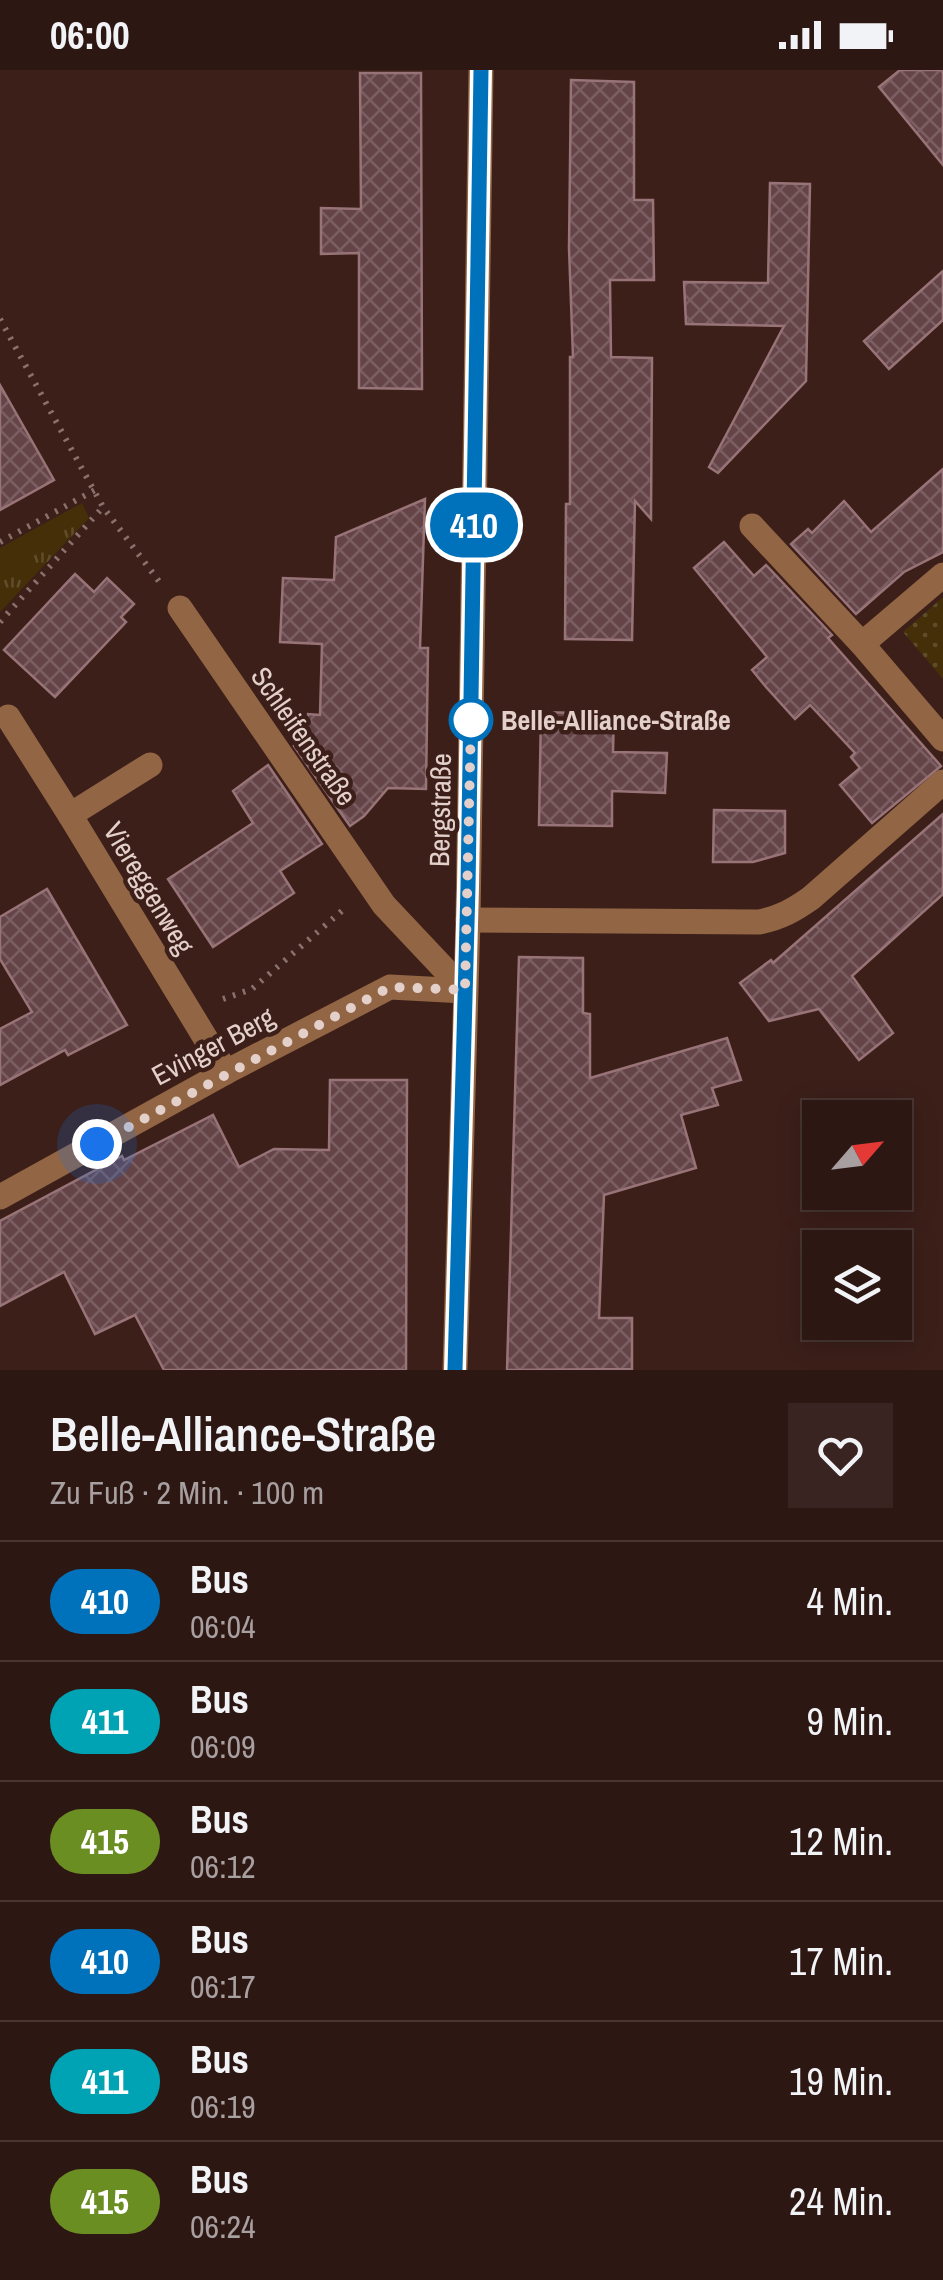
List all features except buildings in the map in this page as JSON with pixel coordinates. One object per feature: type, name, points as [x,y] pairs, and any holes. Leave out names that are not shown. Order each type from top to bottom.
[{"type":"street","name":"Bergstraße","points":[[454,1370],[468,920],[480,70]]},
{"type":"street","points":[[752,526],[862,644],[943,739]]},
{"type":"street","points":[[862,644],[943,575]]},
{"type":"street","name":"Schleifenstraße","points":[[180,608],[384,905],[465,990]]},
{"type":"street","points":[[8,717],[70,814]]},
{"type":"street","name":"Viereggenweg","points":[[150,765],[70,814],[226,1072]]},
{"type":"street","points":[[468,920],[774,919],[811,898],[943,782]]},
{"type":"street","name":"Evinger Berg","points":[[0,1198],[226,1072],[390,987],[465,990]]},
{"type":"path","points":[[0,318],[103,507],[180,608]]},
{"type":"path","points":[[0,542],[94,490]]},
{"type":"path","points":[[0,622],[103,507]]},
{"type":"path","points":[[188,1011],[252,989],[371,885]]},
{"type":"green space","points":[[82,503],[89,518],[0,612],[0,548]]},
{"type":"green space","points":[[943,597],[943,679],[903,632]]},
{"type":"bus line","name":"410","points":[[455,1370],[468,887],[481,70]]},
{"type":"place","name":"Belle-Alliance-Straße","points":[[471,720]]},
{"type":"route","points":[[97,1144],[390,987],[465,990],[471,720]]}]
